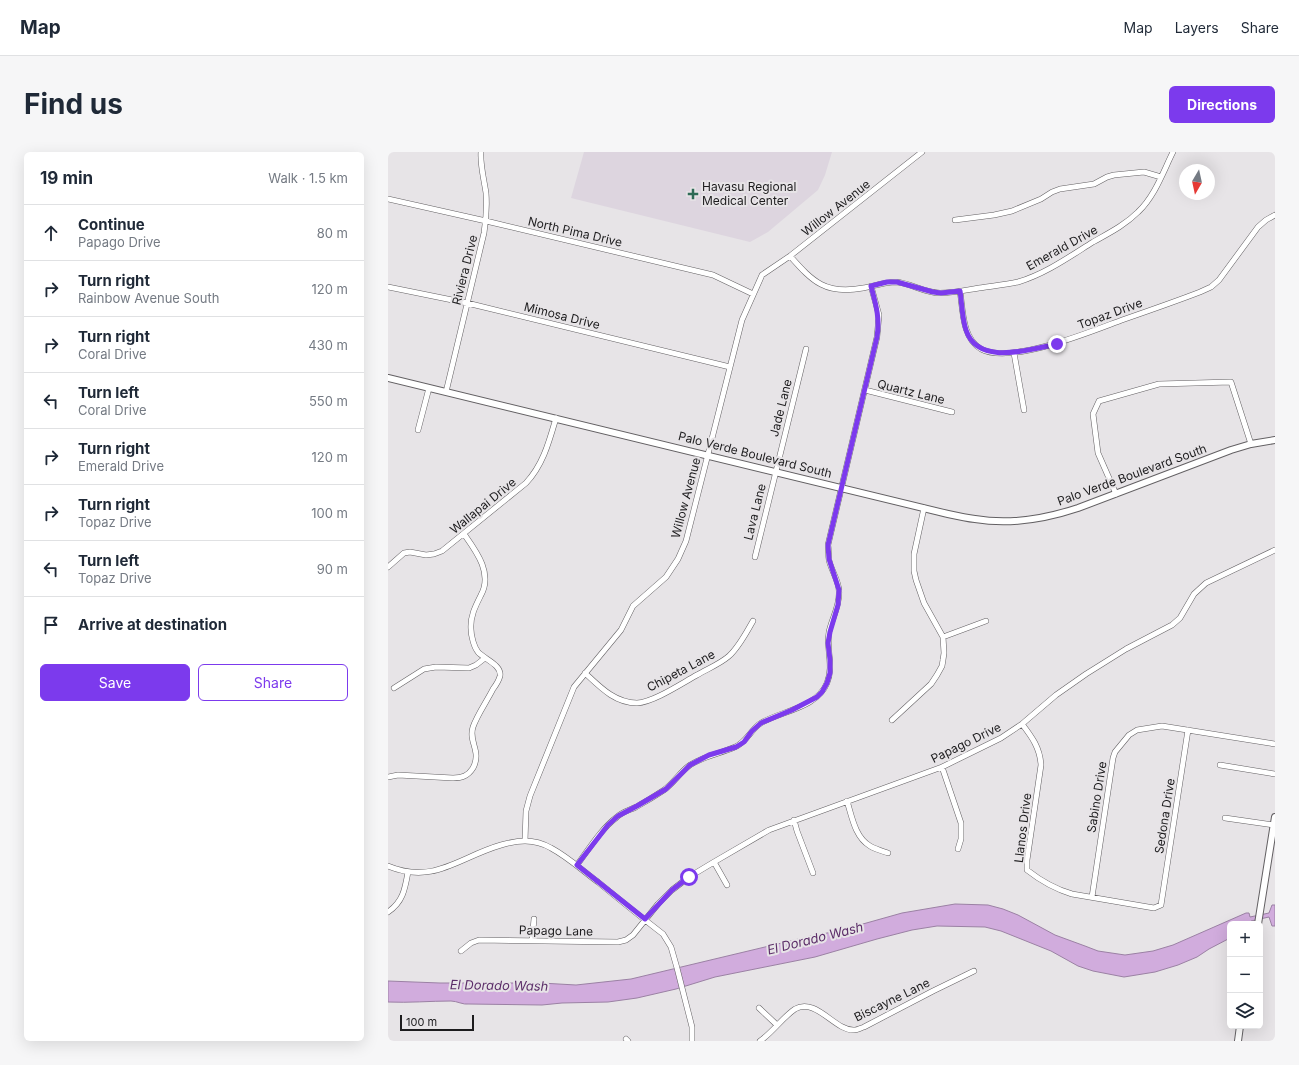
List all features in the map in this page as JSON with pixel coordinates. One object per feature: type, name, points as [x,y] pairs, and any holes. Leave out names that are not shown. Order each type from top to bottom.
[{"type":"main road","name":"Palo Verde Boulevard South","points":[[388,378],[976,520],[1009,522],[1063,513],[1251,444],[1275,440]]},
{"type":"main road","points":[[1258,921],[1275,817]]},
{"type":"main road","points":[[1238,1041],[1240,1029]]},
{"type":"street","name":"Riviera Drive","points":[[446,392],[486,221],[486,195],[480,159],[481,152]]},
{"type":"street","name":"Willow Avenue","points":[[525,841],[526,811],[530,796],[574,687],[621,630],[633,606],[666,577],[678,559],[686,541],[742,320],[762,275],[790,256],[922,152]]},
{"type":"street","name":"Emerald Drive","points":[[790,256],[808,276],[819,284],[841,290],[854,290],[887,282],[897,282],[941,293],[1017,282],[1046,271],[1125,223],[1139,212],[1151,197],[1173,152]]},
{"type":"street","points":[[955,220],[1012,211],[1060,189],[1094,184],[1114,175],[1144,172],[1161,177]]},
{"type":"street","name":"North Pima Drive","points":[[388,199],[713,275],[753,294]]},
{"type":"street","name":"Topaz Drive","points":[[960,291],[966,331],[973,342],[981,349],[990,352],[1014,353],[1057,344],[1210,287],[1219,280],[1258,227],[1275,215]]},
{"type":"street","points":[[577,865],[608,825],[618,816],[666,789],[690,765],[709,755],[736,747],[744,742],[752,731],[761,723],[792,710],[817,697],[827,683],[830,673],[828,643],[838,605],[839,590],[829,559],[828,545],[866,390],[879,327],[871,286]]},
{"type":"street","name":"Mimosa Drive","points":[[388,287],[467,303],[730,367]]},
{"type":"street","name":"Jade Lane","points":[[776,472],[806,349]]},
{"type":"street","points":[[1014,353],[1024,410]]},
{"type":"street","points":[[1116,494],[1098,453],[1093,414],[1099,401],[1159,384],[1231,382],[1251,444]]},
{"type":"street","points":[[418,430],[429,388]]},
{"type":"street","name":"Quartz Lane","points":[[866,390],[952,412]]},
{"type":"street","name":"Wallapai Drive","points":[[388,566],[404,553],[410,552],[426,555],[442,551],[526,484],[534,475],[545,454],[556,418]]},
{"type":"street","name":"Lava Lane","points":[[754,557],[776,472]]},
{"type":"street","points":[[892,720],[922,692],[938,674],[943,660],[943,637],[924,603],[914,571],[914,554],[924,508]]},
{"type":"street","points":[[388,776],[405,775],[462,778],[473,768],[476,760],[476,751],[472,741],[473,726],[500,676],[500,672],[496,666],[478,652],[474,643],[471,629],[473,610],[484,587],[485,579],[484,570],[477,553],[464,534]]},
{"type":"street","name":"Papago Drive","points":[[645,919],[672,890],[689,877],[769,830],[942,767],[1001,738],[1022,724],[1056,695],[1086,674],[1126,649],[1172,625],[1180,618],[1194,594],[1206,583],[1275,550]]},
{"type":"street","name":"Chipeta Lane","points":[[585,673],[607,693],[617,699],[636,703],[644,702],[658,696],[728,656],[744,636],[753,621]]},
{"type":"street","points":[[943,637],[986,621]]},
{"type":"street","points":[[394,688],[424,670],[436,666],[469,668],[485,658]]},
{"type":"street","name":"Llanos Drive","points":[[1022,724],[1033,738],[1038,747],[1040,756],[1040,775],[1027,860],[1028,870],[1049,885],[1060,890],[1154,908],[1161,906]]},
{"type":"street","name":"Sabino Drive","points":[[1092,897],[1113,758],[1115,752],[1128,734],[1137,730],[1162,726],[1275,744]]},
{"type":"street","name":"Sedona Drive","points":[[1161,906],[1188,730]]},
{"type":"street","points":[[1220,765],[1275,774]]},
{"type":"street","points":[[942,767],[962,824],[961,839],[958,849]]},
{"type":"street","points":[[847,801],[861,839],[870,846],[888,853]]},
{"type":"street","points":[[1225,818],[1274,825]]},
{"type":"street","points":[[794,820],[813,872]]},
{"type":"street","points":[[388,866],[408,872],[435,872],[492,848],[509,843],[525,841],[539,843],[551,848],[577,865],[663,934],[671,947],[692,1027],[692,1041]]},
{"type":"street","points":[[714,862],[727,885]]},
{"type":"street","points":[[388,912],[400,901],[406,886],[408,872]]},
{"type":"street","points":[[532,940],[534,919]]},
{"type":"street","name":"Papago Lane","points":[[461,951],[479,940],[618,942],[626,940],[633,935],[645,919]]},
{"type":"street","name":"Biscayne Lane","points":[[760,1041],[776,1025],[796,1009],[805,1007],[818,1011],[845,1028],[854,1030],[864,1028],[974,970]]},
{"type":"street","points":[[759,1008],[776,1025]]},
{"type":"shaded area","name":"Havasu Regional Medical Center","points":[[584,152],[832,152],[825,175],[818,190],[768,232],[750,242],[571,198]]},
{"type":"water","name":"El Dorado Wash","points":[[955,904],[988,905],[1018,915],[1055,935],[1098,951],[1125,955],[1153,951],[1173,945],[1227,921],[1227,940],[1197,957],[1178,965],[1155,972],[1124,977],[1093,971],[1078,966],[1051,951],[1001,931],[985,927],[937,926],[912,930],[815,957],[715,977],[676,989],[637,998],[608,1002],[542,1005],[467,1004],[451,1001],[388,1002],[388,981],[440,983],[541,983],[576,985],[631,979],[811,936],[838,931],[902,913]]},
{"type":"water","points":[[1272,905],[1275,905],[1275,926],[1272,926],[1269,917],[1251,921],[1228,921],[1246,913],[1249,913],[1250,917],[1269,913]]},
{"type":"place","name":"Havasu Regional Medical Center","points":[[693,194]]},
{"type":"route","points":[[689,877],[672,890],[645,919],[577,865],[608,825],[618,816],[666,789],[690,765],[709,755],[736,747],[744,742],[752,731],[761,723],[792,710],[817,697],[827,683],[830,673],[828,643],[838,605],[839,590],[829,559],[828,545],[866,390],[879,327],[871,286],[887,282],[897,282],[933,292],[941,293],[960,291],[966,331],[973,342],[981,349],[990,352],[1014,353],[1057,344]]}]
